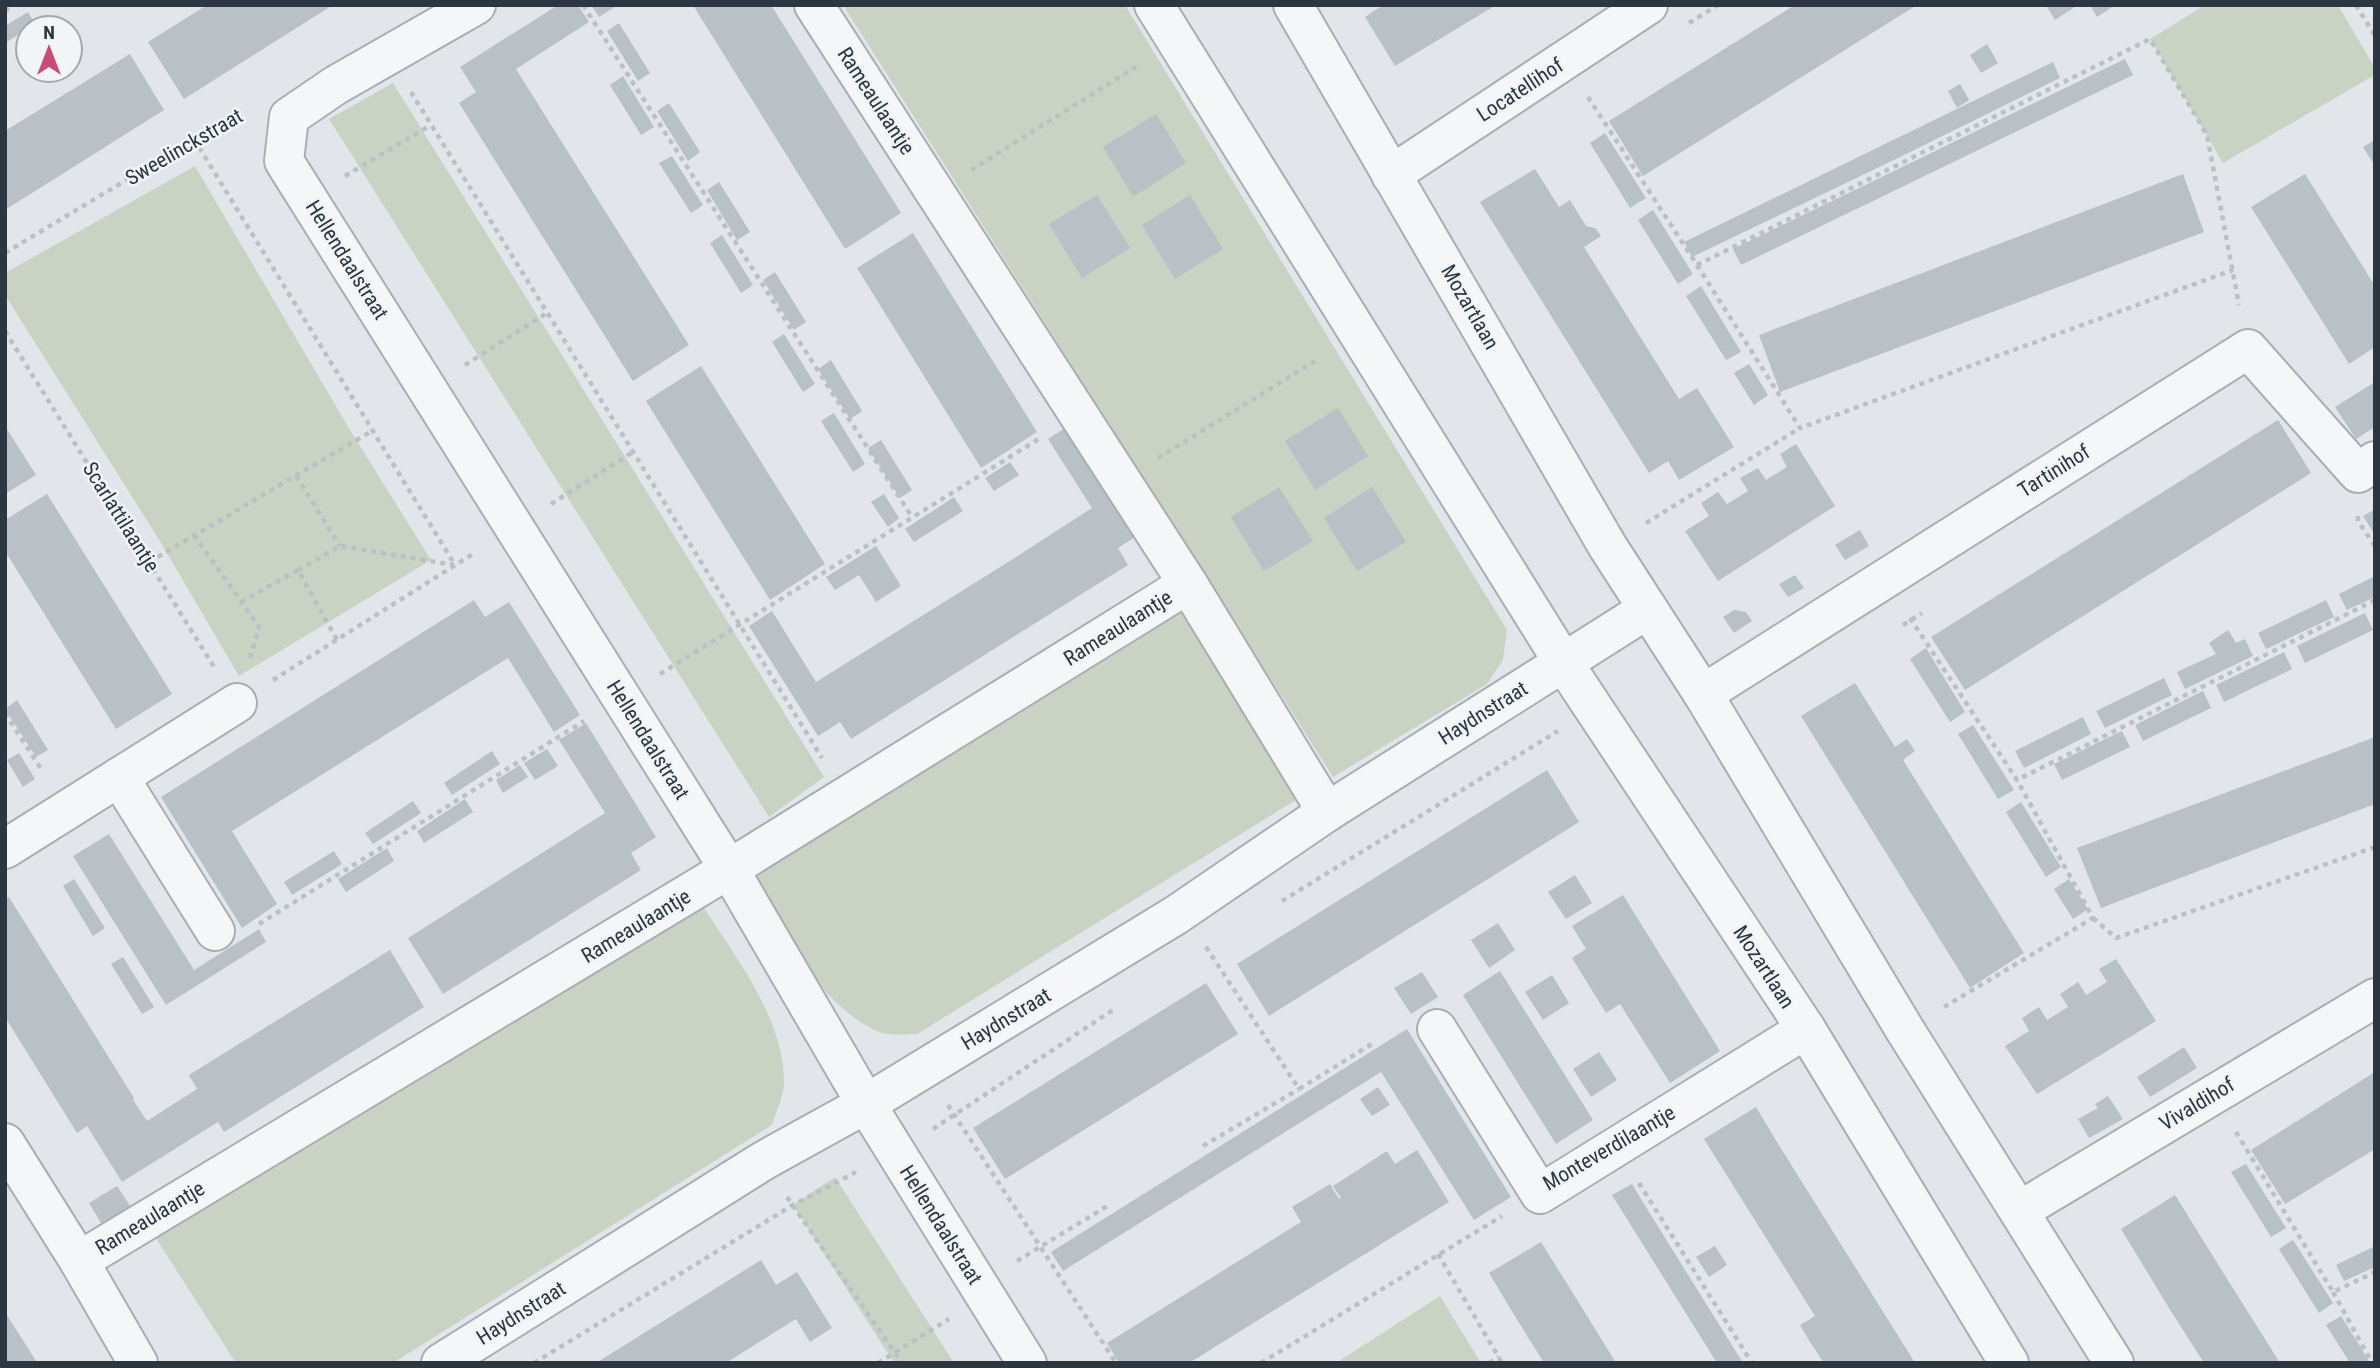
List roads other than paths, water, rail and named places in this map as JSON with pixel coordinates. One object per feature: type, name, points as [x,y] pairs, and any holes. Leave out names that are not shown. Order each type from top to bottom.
[{"type":"street","name":"Hellendaalstraat","points":[[476,5],[336,85],[289,117],[284,160],[729,869],[866,1104],[1027,1363]]},
{"type":"street","name":"Rameaulaantje","points":[[814,5],[1188,584],[1327,812]]},
{"type":"street","name":"Mozartlaan","points":[[1154,5],[1563,662],[1805,1030],[2009,1363]]},
{"type":"street","name":"Mozartlaan","points":[[1293,5],[1608,547],[1703,694],[1905,1030],[2114,1363]]},
{"type":"street","name":"Locatellihof","points":[[1391,175],[1648,5]]},
{"type":"street","name":"Tartinihof","points":[[1703,694],[2248,349],[2358,473],[2375,461]]},
{"type":"street","name":"Rameaulaantje","points":[[79,1261],[729,869],[1188,584]]},
{"type":"street","points":[[1563,662],[1648,609]]},
{"type":"street","name":"Haydnstraat","points":[[441,1363],[763,1161],[866,1104],[1183,911],[1327,812],[1563,662]]},
{"type":"street","points":[[5,849],[237,704]]},
{"type":"street","points":[[119,778],[215,931]]},
{"type":"street","name":"Vivaldihof","points":[[2018,1211],[2375,998]]},
{"type":"street","name":"Monteverdilaantje","points":[[1437,1030],[1540,1194],[1805,1030]]},
{"type":"street","points":[[5,1143],[79,1261],[138,1363]]}]
